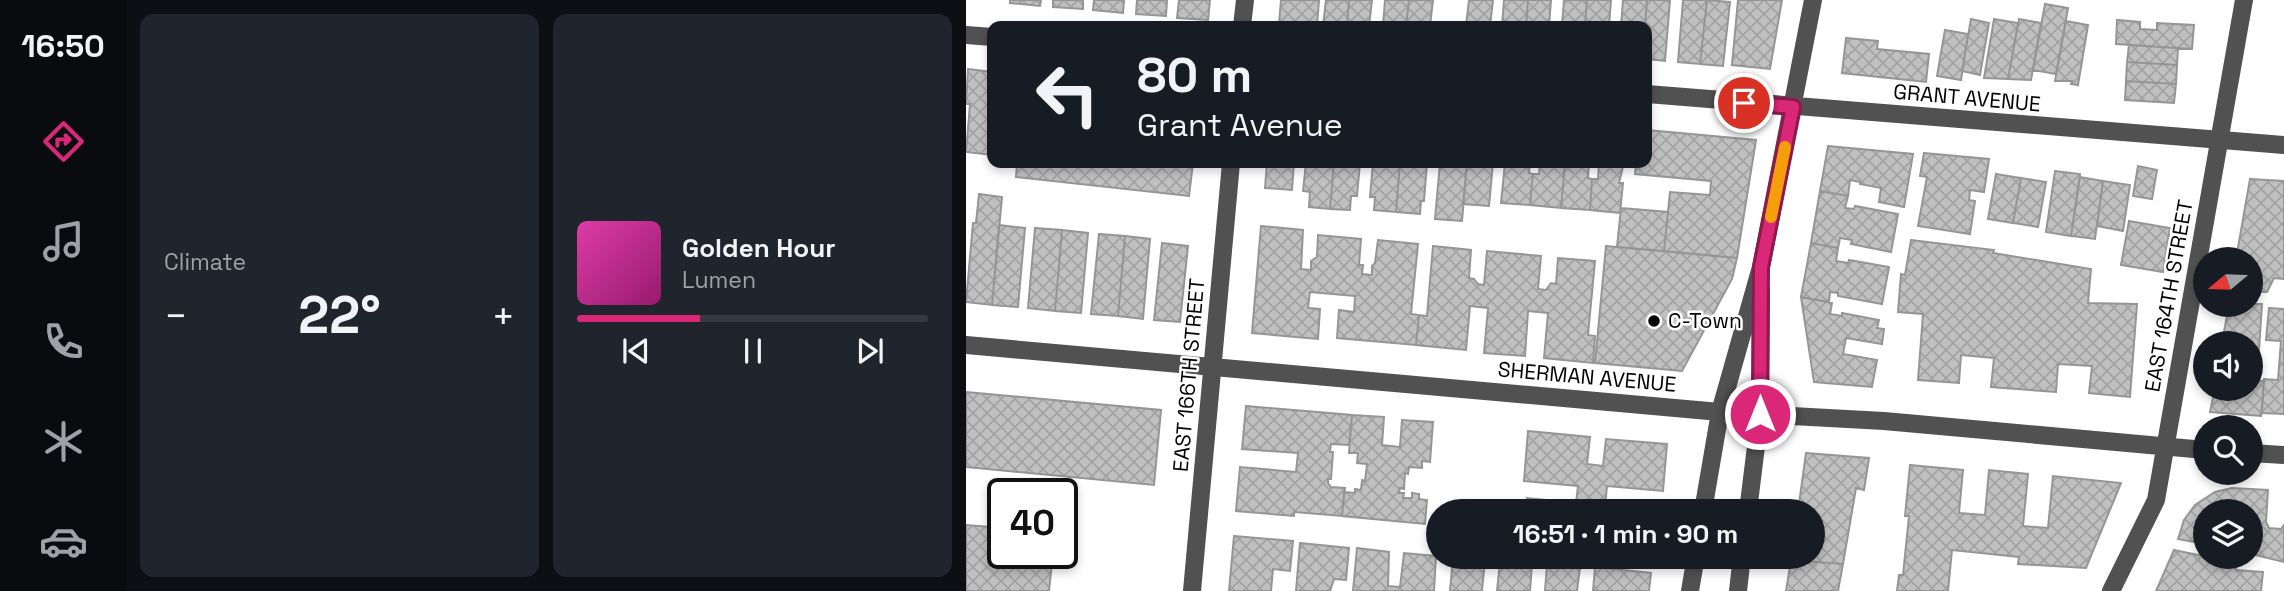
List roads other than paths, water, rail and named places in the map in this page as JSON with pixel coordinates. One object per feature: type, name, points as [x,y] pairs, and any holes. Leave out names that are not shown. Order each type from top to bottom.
[{"type":"street","points":[[1243,21],[1245,0]]},
{"type":"street","points":[[1705,499],[1720,412],[1761,267],[1813,0]]},
{"type":"street","name":"EAST 164TH STREET","points":[[2111,591],[2156,500],[2244,0]]},
{"type":"street","points":[[966,35],[987,37]]},
{"type":"street","name":"GRANT AVENUE","points":[[1652,94],[2284,145]]},
{"type":"street","name":"EAST 166TH STREET","points":[[1192,591],[1230,168]]},
{"type":"street","points":[[1749,499],[1760,414],[1761,267]]},
{"type":"street","name":"SHERMAN AVENUE","points":[[966,345],[1720,412],[1884,421],[2193,449]]},
{"type":"street","points":[[2263,454],[2284,456]]},
{"type":"street","points":[[1690,591],[1694,569]]},
{"type":"street","points":[[1738,591],[1741,569]]},
{"type":"place","name":"C-Town","points":[[1654,321]]}]
